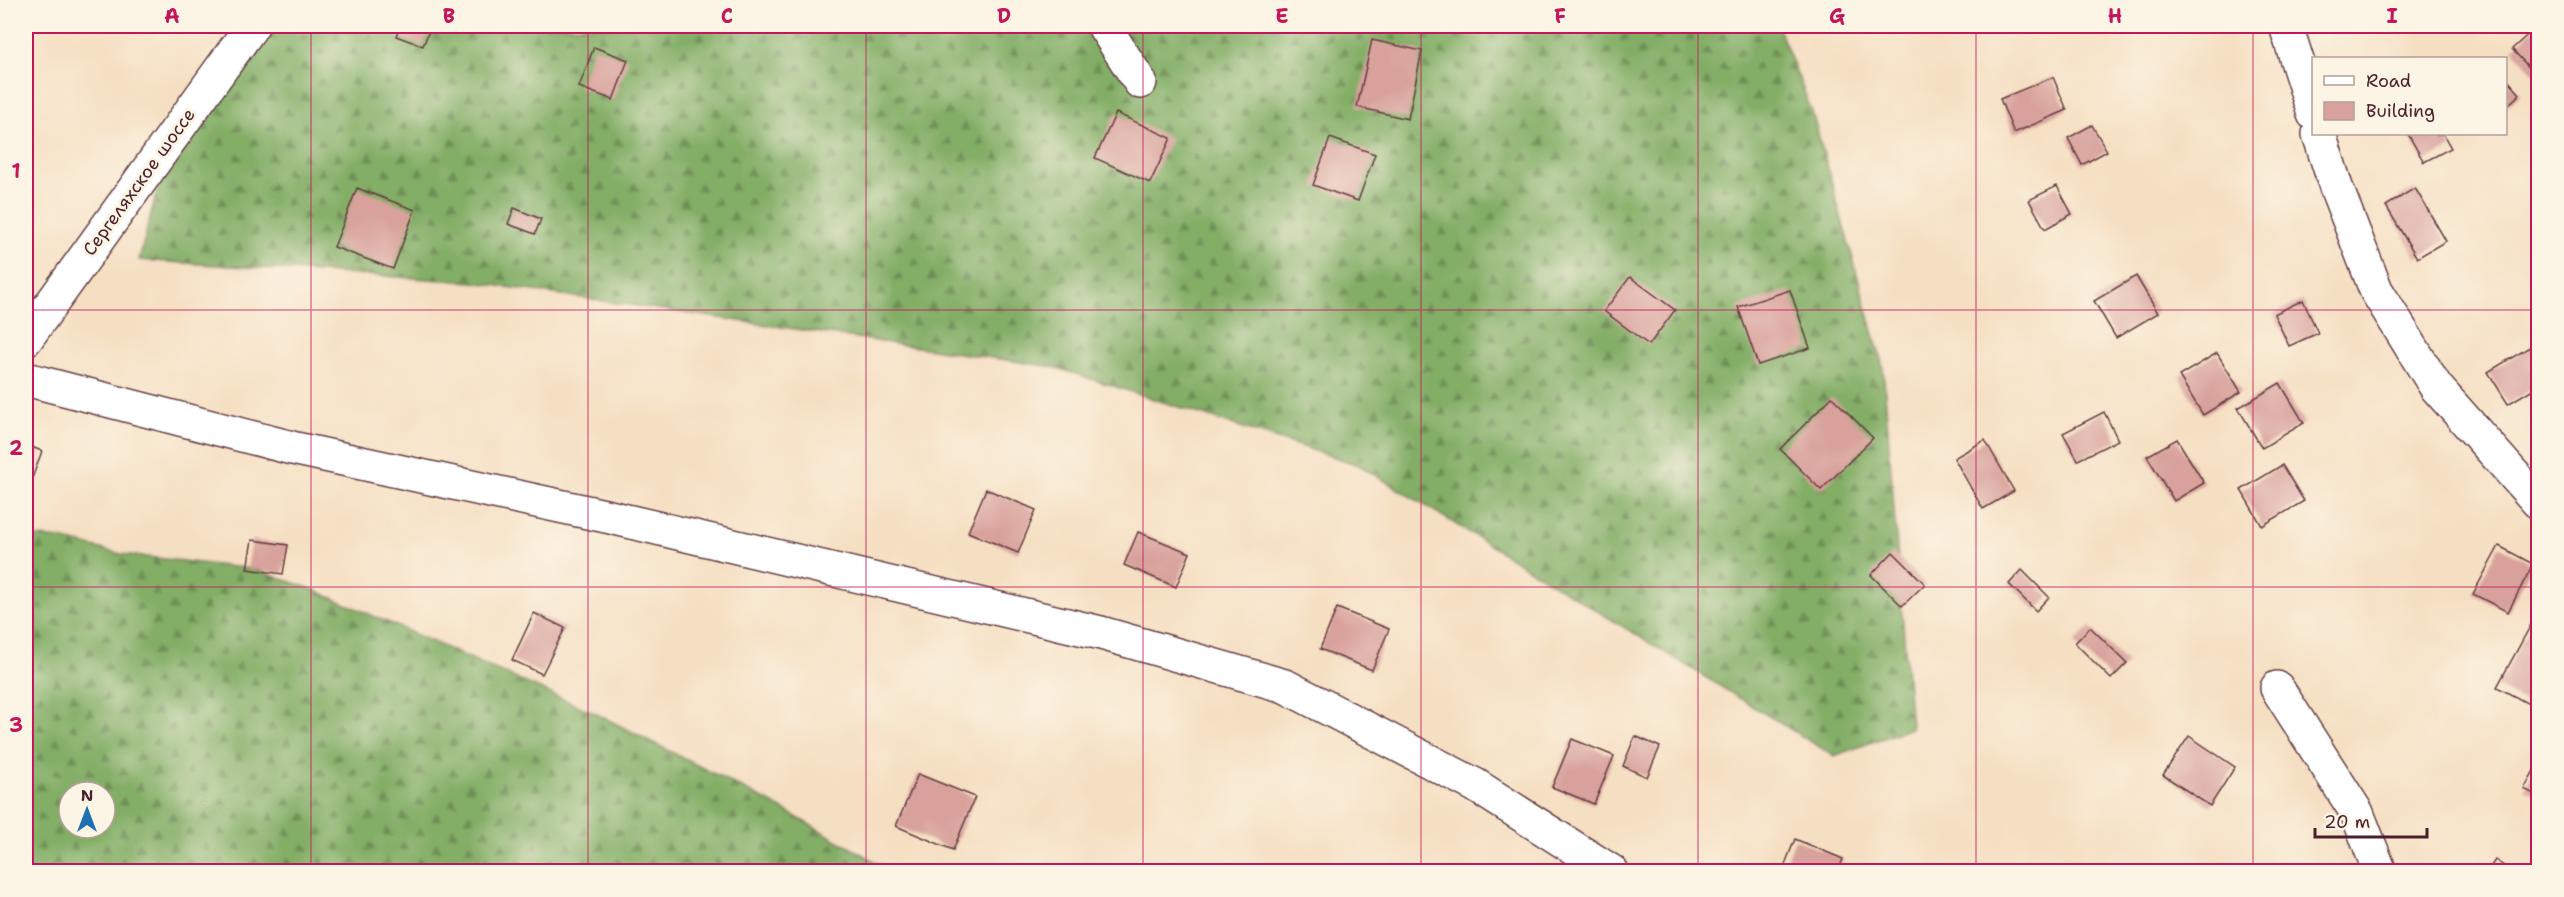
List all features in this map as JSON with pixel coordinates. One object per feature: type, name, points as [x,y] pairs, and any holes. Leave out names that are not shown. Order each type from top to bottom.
[{"type":"street","name":"Сергеляхское шоссе","points":[[26,339],[252,26]]},
{"type":"street","points":[[1104,26],[1140,82]]},
{"type":"street","points":[[2286,26],[2312,111]]},
{"type":"street","points":[[2319,135],[2336,187],[2376,290],[2436,387],[2538,502]]},
{"type":"street","points":[[26,379],[292,448],[610,517],[1101,633],[1285,686],[1475,785],[1612,872]]},
{"type":"street","points":[[2277,688],[2357,813],[2380,872]]},
{"type":"green space","points":[[276,26],[1778,26],[1812,112],[1883,367],[1911,728],[1834,756],[1359,465],[1054,367],[473,282],[139,260],[161,175]]},
{"type":"green space","points":[[26,536],[61,539],[121,554],[252,569],[312,589],[597,714],[773,804],[892,871],[362,872],[329,864],[312,872],[26,871]]},
{"type":"building","points":[[400,26],[431,26],[423,46],[396,36]]},
{"type":"building","points":[[784,26],[816,26],[812,36]]},
{"type":"building","points":[[2534,29],[2538,34],[2538,71],[2535,74],[2512,49]]},
{"type":"building","points":[[1372,40],[1422,51],[1408,119],[1357,107]]},
{"type":"building","points":[[594,47],[628,60],[613,100],[579,87]]},
{"type":"building","points":[[2053,77],[2067,110],[2014,133],[2000,99]]},
{"type":"building","points":[[2507,79],[2520,94],[2507,106]]},
{"type":"building","points":[[1116,113],[1171,138],[1150,183],[1095,158]]},
{"type":"building","points":[[2092,125],[2107,151],[2082,165],[2068,138]]},
{"type":"building","points":[[2409,135],[2444,135],[2451,148],[2424,162]]},
{"type":"building","points":[[1330,138],[1375,154],[1358,201],[1313,185]]},
{"type":"building","points":[[2057,186],[2072,214],[2045,229],[2029,200]]},
{"type":"building","points":[[357,188],[415,210],[393,269],[334,247]]},
{"type":"building","points":[[2415,188],[2446,241],[2417,258],[2386,206]]},
{"type":"building","points":[[514,208],[541,219],[535,234],[508,224]]},
{"type":"building","points":[[2136,276],[2158,313],[2116,338],[2094,301]]},
{"type":"building","points":[[1630,277],[1675,310],[1649,345],[1604,311]]},
{"type":"building","points":[[1790,290],[1810,348],[1758,365],[1738,307]]},
{"type":"building","points":[[2303,300],[2318,333],[2289,346],[2274,314]]},
{"type":"building","points":[[2538,342],[2538,386],[2508,404],[2488,372]]},
{"type":"building","points":[[2217,353],[2241,392],[2203,415],[2179,376]]},
{"type":"building","points":[[2280,383],[2304,423],[2262,448],[2238,408]]},
{"type":"building","points":[[1832,397],[1873,438],[1821,490],[1780,449]]},
{"type":"building","points":[[2104,412],[2118,440],[2078,460],[2063,433]]},
{"type":"building","points":[[2177,439],[2204,483],[2174,501],[2147,456]]},
{"type":"building","points":[[1985,440],[2014,491],[1983,509],[1954,458]]},
{"type":"building","points":[[26,445],[42,451],[26,495]]},
{"type":"building","points":[[2282,465],[2304,501],[2262,526],[2241,490]]},
{"type":"building","points":[[986,489],[1036,510],[1018,553],[968,532]]},
{"type":"building","points":[[1138,532],[1190,553],[1176,587],[1124,565]]},
{"type":"building","points":[[252,540],[288,545],[283,574],[247,569]]},
{"type":"building","points":[[2499,546],[2533,564],[2508,612],[2473,594]]},
{"type":"building","points":[[1893,552],[1925,584],[1902,606],[1871,575]]},
{"type":"building","points":[[2022,570],[2049,597],[2036,611],[2009,584]]},
{"type":"building","points":[[1337,608],[1389,629],[1372,670],[1320,649]]},
{"type":"building","points":[[534,613],[565,628],[542,674],[512,660]]},
{"type":"building","points":[[2532,623],[2538,626],[2538,709],[2497,687]]},
{"type":"building","points":[[2090,627],[2127,663],[2111,679],[2075,643]]},
{"type":"building","points":[[1635,736],[1660,747],[1647,777],[1623,766]]},
{"type":"building","points":[[2189,736],[2235,767],[2210,806],[2163,775]]},
{"type":"building","points":[[1572,739],[1614,756],[1594,804],[1552,787]]},
{"type":"building","points":[[2536,767],[2538,769],[2538,796],[2524,789]]},
{"type":"building","points":[[918,774],[975,797],[953,850],[896,826]]},
{"type":"building","points":[[1795,839],[1843,859],[1838,872],[1782,872]]},
{"type":"building","points":[[2495,860],[2513,872],[2487,872]]}]
